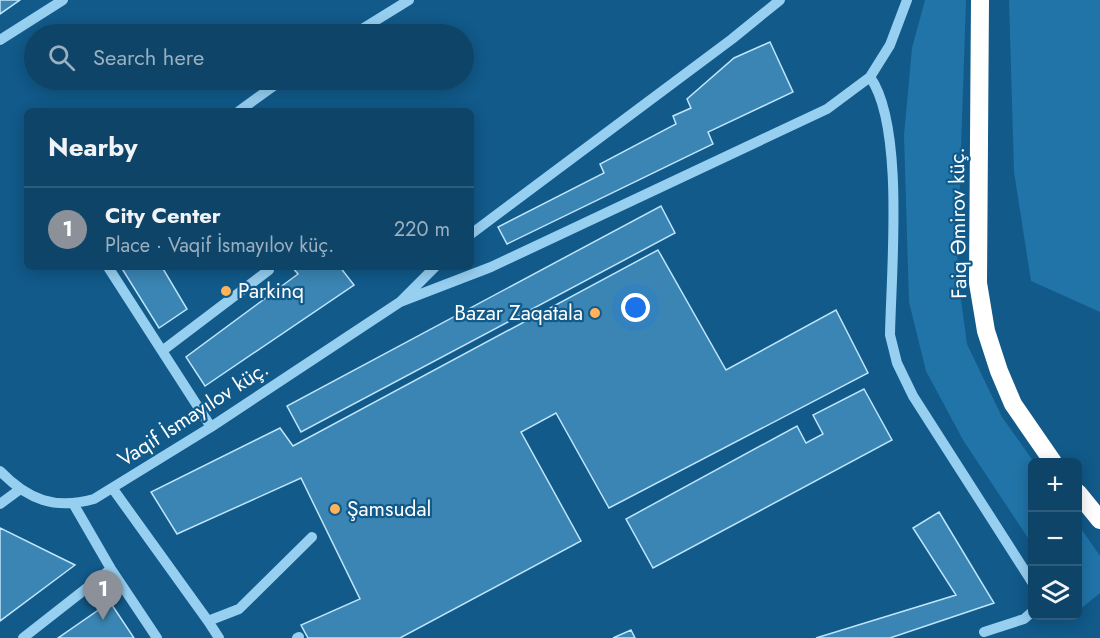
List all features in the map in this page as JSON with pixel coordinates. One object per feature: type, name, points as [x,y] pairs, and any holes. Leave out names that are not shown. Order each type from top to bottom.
[{"type":"highway","name":"Faiq Əmirov küç.","points":[[980,0],[978,283],[986,331],[1004,382],[1019,413],[1050,458]]},
{"type":"highway","points":[[1082,499],[1100,520]]},
{"type":"street","points":[[25,24],[63,0]]},
{"type":"street","points":[[370,24],[409,0]]},
{"type":"street","points":[[474,232],[732,39],[780,0]]},
{"type":"street","points":[[400,302],[491,267],[827,109],[870,77],[890,45],[907,0]]},
{"type":"street","points":[[0,40],[24,25]]},
{"type":"street","points":[[870,77],[878,89],[883,104],[891,150],[890,335],[897,363],[913,396],[1028,576]]},
{"type":"street","points":[[243,108],[268,90]]},
{"type":"street","points":[[110,270],[211,427]]},
{"type":"street","points":[[162,351],[269,270]]},
{"type":"street","points":[[400,302],[432,270]]},
{"type":"street","name":"Vaqif İsmayılov küç.","points":[[0,471],[19,490],[42,500],[74,505],[94,499],[211,427],[400,302]]},
{"type":"street","points":[[113,489],[219,638]]},
{"type":"street","points":[[0,504],[19,490]]},
{"type":"street","points":[[74,505],[111,569],[157,638]]},
{"type":"street","points":[[208,621],[239,609],[312,537]]},
{"type":"street","points":[[23,638],[111,569]]},
{"type":"street","points":[[984,632],[1024,619],[1028,616]]},
{"type":"shaded area","points":[[925,0],[966,0],[957,270],[967,344],[1002,417],[1031,458],[1028,458],[1028,538],[963,440],[926,371],[909,302],[904,135],[912,48]]},
{"type":"shaded area","points":[[1009,0],[1100,0],[1100,312],[1031,281],[1014,172]]},
{"type":"shaded area","points":[[1082,530],[1100,556],[1100,593],[1082,608]]},
{"type":"building","points":[[0,0],[20,0],[0,14]]},
{"type":"building","points":[[770,42],[793,92],[708,132],[713,144],[507,244],[498,227],[604,173],[600,164],[676,124],[673,116],[691,108],[687,99],[734,58]]},
{"type":"building","points":[[661,206],[675,233],[301,432],[287,406]]},
{"type":"building","points":[[658,250],[726,370],[836,310],[868,373],[609,508],[556,413],[521,432],[581,541],[400,638],[308,638],[301,625],[360,599],[301,478],[177,534],[151,492],[280,428],[293,446]]},
{"type":"building","points":[[123,270],[164,270],[187,309],[159,328]]},
{"type":"building","points":[[295,270],[342,270],[354,285],[205,386],[186,357],[298,274]]},
{"type":"building","points":[[864,389],[892,440],[653,568],[626,519],[797,426],[806,443],[823,434],[813,415]]},
{"type":"building","points":[[939,512],[994,603],[890,638],[816,638],[956,595],[913,528]]},
{"type":"building","points":[[0,528],[75,565],[0,621]]},
{"type":"building","points":[[110,602],[134,638],[58,638]]},
{"type":"building","points":[[631,630],[635,638],[613,638]]},
{"type":"place","name":"Parkinq","points":[[226,291]]},
{"type":"place","name":"Bazar Zaqatala","points":[[595,313]]},
{"type":"place","name":"Şamsudal","points":[[335,509]]},
{"type":"place","name":"City Center","points":[[103,620]]}]
